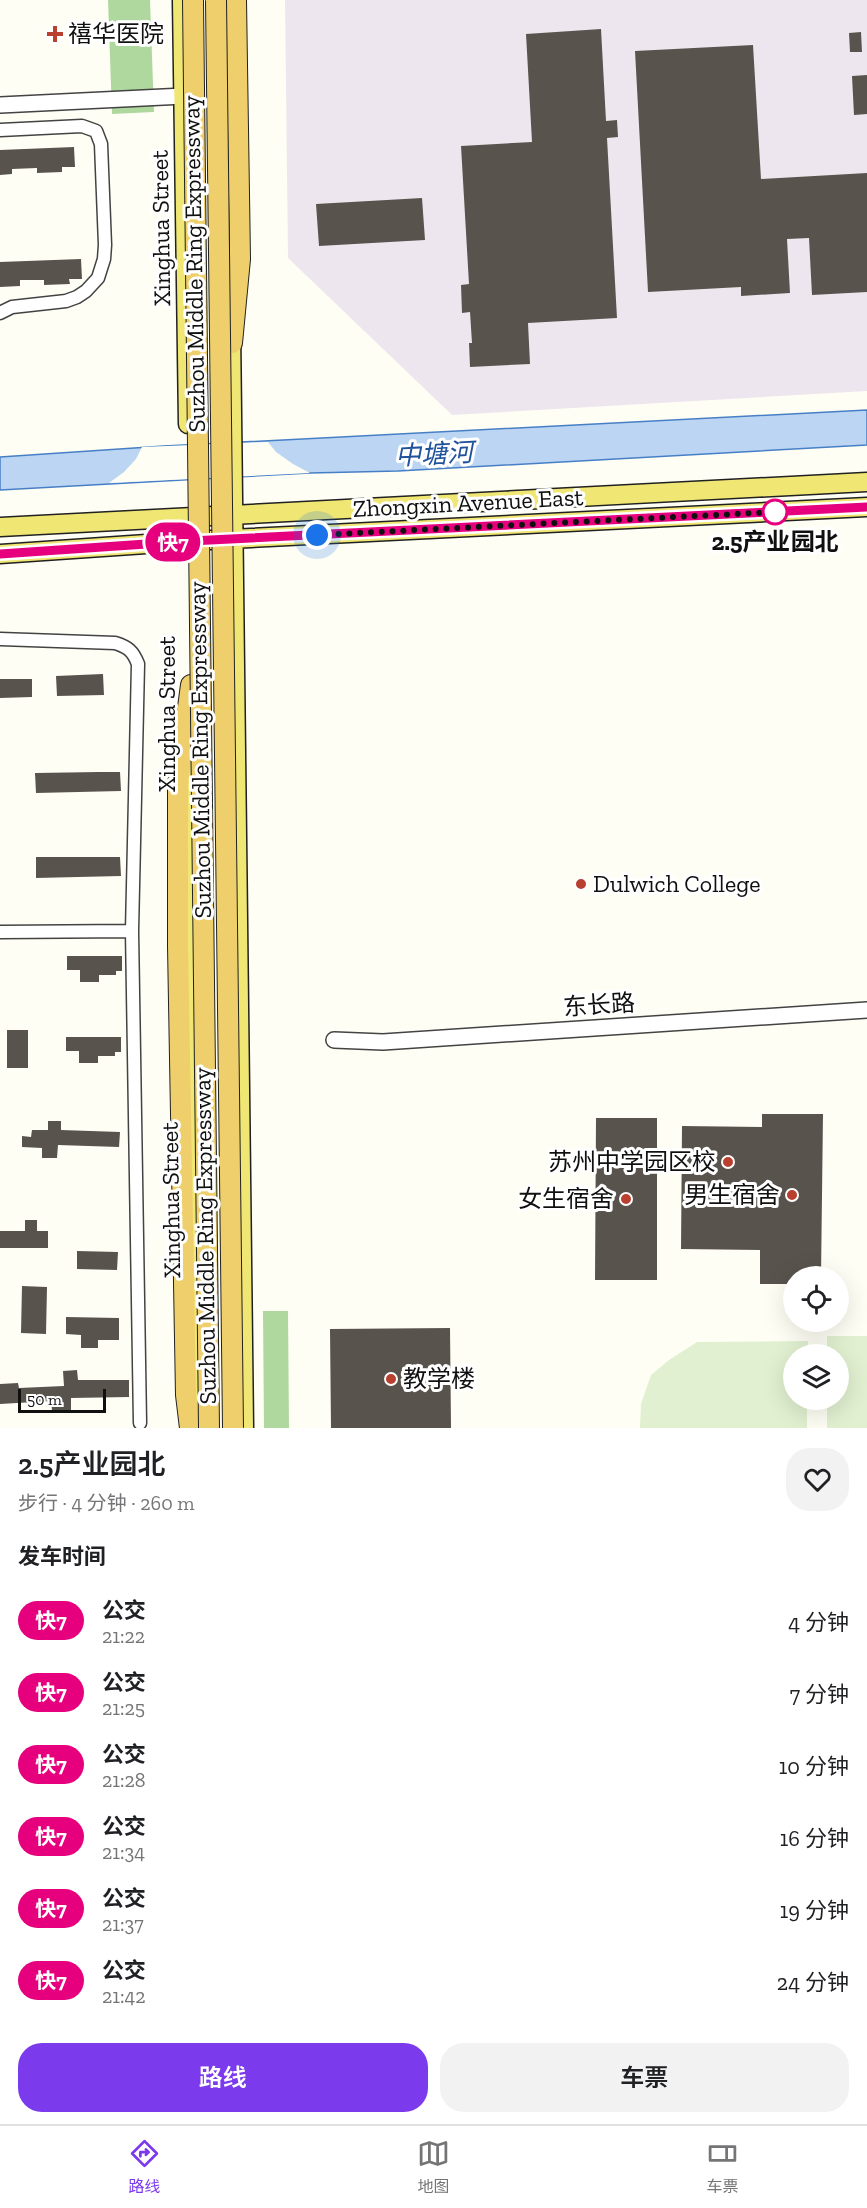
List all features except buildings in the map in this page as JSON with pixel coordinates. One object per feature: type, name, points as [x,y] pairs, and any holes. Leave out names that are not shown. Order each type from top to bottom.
[{"type":"highway","name":"Suzhou Middle Ring Expressway","points":[[193,0],[209,1428]]},
{"type":"highway","name":"Suzhou Middle Ring Expressway","points":[[216,0],[233,1428]]},
{"type":"highway","points":[[232,343],[240,259],[236,0]]},
{"type":"highway","points":[[190,1428],[186,1383],[178,946],[178,783],[191,685]]},
{"type":"main road","name":"Xinghua Street","points":[[182,0],[190,541],[198,1428]]},
{"type":"main road","points":[[227,0],[244,1428]]},
{"type":"main road","name":"Zhongxin Avenue East","points":[[0,527],[233,513],[867,482]]},
{"type":"main road","name":"Zhongxin Avenue East","points":[[0,554],[190,541],[867,507]]},
{"type":"street","points":[[0,105],[184,96]]},
{"type":"street","points":[[0,130],[82,126],[96,131],[101,144],[105,245],[102,268],[98,278],[86,291],[66,300],[12,307],[0,313]]},
{"type":"street","points":[[0,639],[115,643],[127,647],[134,653],[138,664],[132,931],[140,1423]]},
{"type":"street","points":[[0,932],[132,931]]},
{"type":"street","name":"东长路","points":[[334,1040],[383,1042],[867,1010]]},
{"type":"shaded area","points":[[285,0],[867,0],[867,391],[452,415],[288,258]]},
{"type":"green space","points":[[108,0],[150,0],[154,112],[112,114]]},
{"type":"green space","points":[[263,1311],[288,1311],[289,1428],[264,1428]]},
{"type":"green space","points":[[827,1336],[867,1336],[867,1428],[827,1428],[827,1410],[849,1410],[849,1344],[827,1344]]},
{"type":"green space","points":[[808,1341],[808,1344],[783,1344],[783,1410],[807,1410],[807,1428],[640,1428],[641,1404],[651,1375],[697,1342]]},
{"type":"water","name":"中塘河","points":[[867,410],[867,445],[0,490],[0,457],[164,446]]},
{"type":"pier","points":[[268,442],[276,452],[310,473],[109,483],[136,459],[142,447]]},
{"type":"bus line","name":"快7","points":[[0,554],[190,541],[867,507]]},
{"type":"place","name":"禧华医院","points":[[55,34]]},
{"type":"place","name":"2.5产业园北","points":[[775,512]]},
{"type":"place","name":"Dulwich College","points":[[581,884]]},
{"type":"place","name":"苏州中学园区校","points":[[728,1162]]},
{"type":"place","name":"男生宿舍","points":[[792,1195]]},
{"type":"place","name":"女生宿舍","points":[[626,1199]]},
{"type":"place","name":"教学楼","points":[[391,1379]]},
{"type":"route","points":[[317,535],[775,512]]}]
